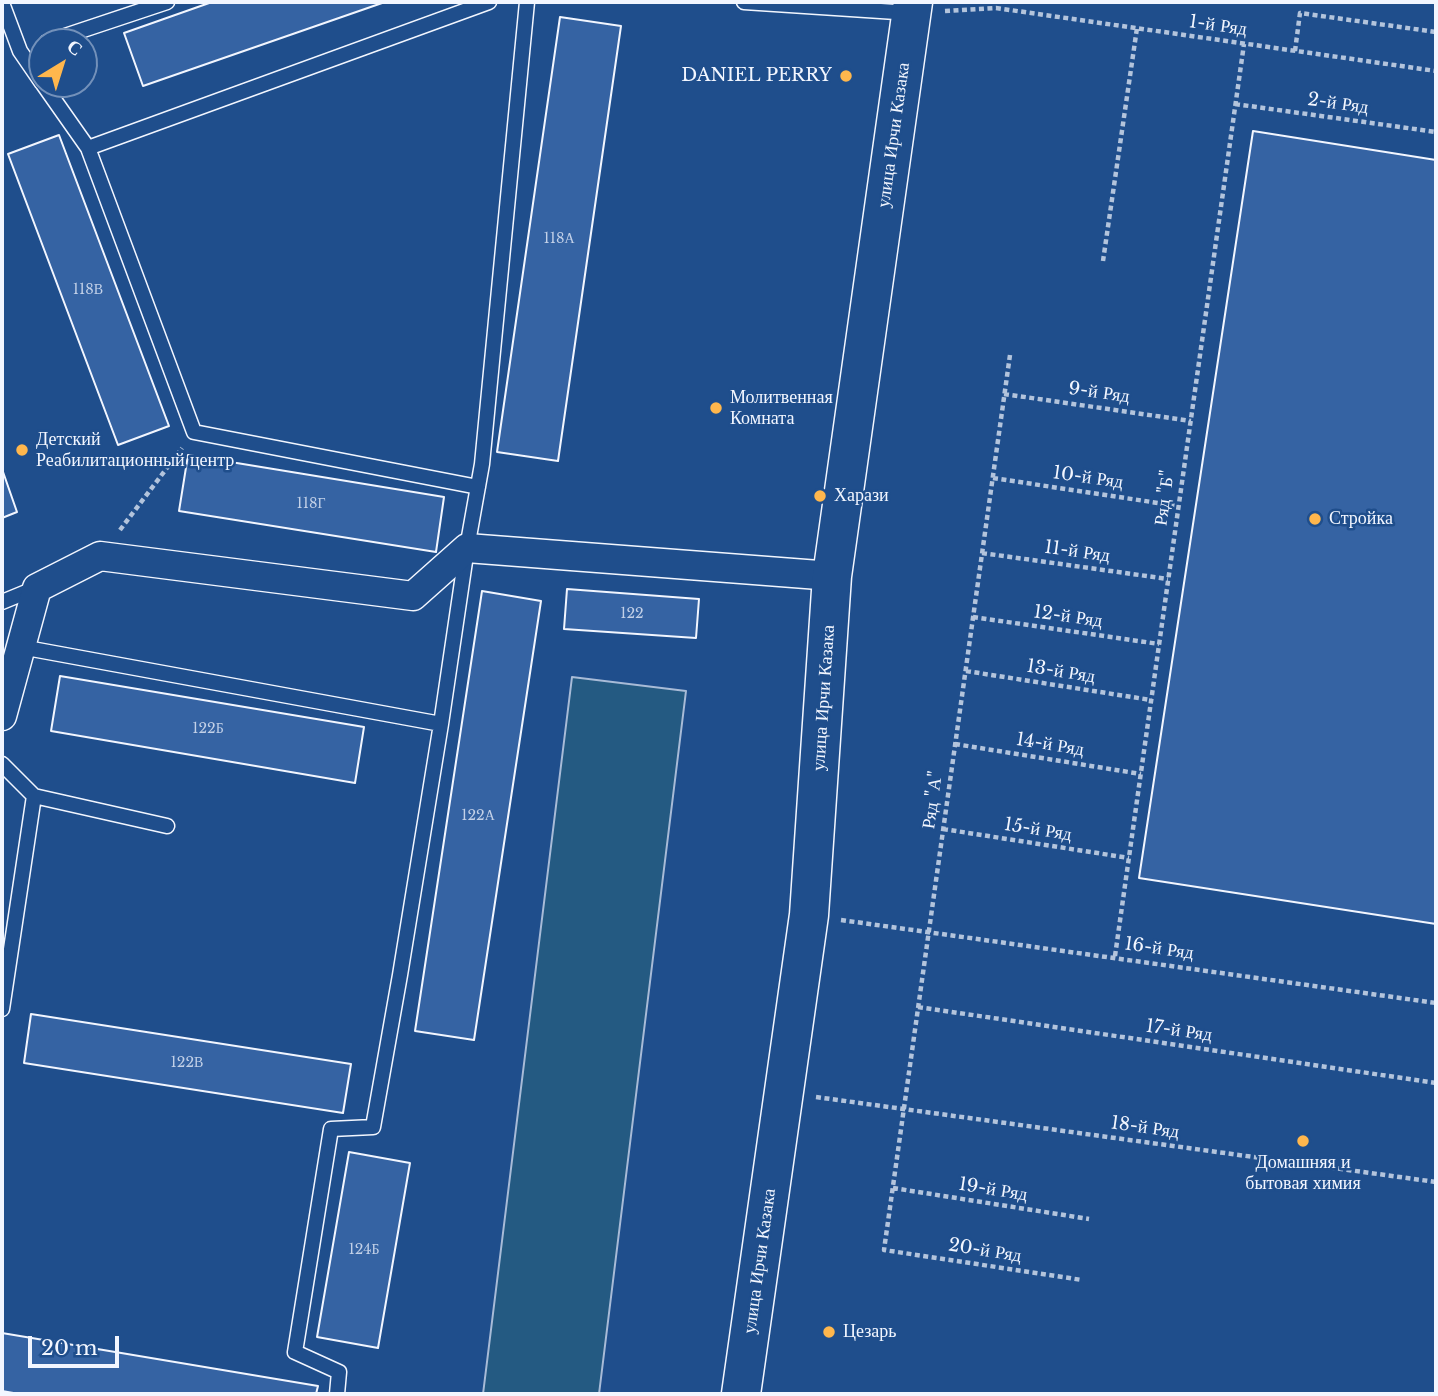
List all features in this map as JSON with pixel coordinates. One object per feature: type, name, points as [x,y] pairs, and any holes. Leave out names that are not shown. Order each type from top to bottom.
[{"type":"main road","name":"улица Ирчи Казака","points":[[741,1394],[809,915],[832,576],[912,7]]},
{"type":"street","points":[[2,716],[37,588],[100,556],[413,596],[467,548],[832,576]]},
{"type":"lane","points":[[89,28],[167,2]]},
{"type":"lane","points":[[88,148],[489,2]]},
{"type":"lane","points":[[337,1394],[340,1372],[295,1352],[331,1129],[373,1127],[484,450],[527,2]]},
{"type":"lane","points":[[744,2],[912,7]]},
{"type":"lane","points":[[2,3],[20,51],[28,62]]},
{"type":"lane","points":[[20,51],[28,48]]},
{"type":"lane","points":[[53,98],[88,148],[194,432],[478,487]]},
{"type":"lane","points":[[2,602],[37,588]]},
{"type":"lane","points":[[21,647],[441,724]]},
{"type":"lane","points":[[2,764],[34,796],[167,826]]},
{"type":"lane","points":[[2,1009],[34,796]]},
{"type":"path","name":"1-й Ряд","points":[[912,7],[996,8],[1436,71]]},
{"type":"path","points":[[1296,51],[1300,13],[1436,32]]},
{"type":"path","points":[[1103,261],[1137,28]]},
{"type":"path","name":"Ряд \"Б\"","points":[[1115,956],[1244,44]]},
{"type":"path","name":"2-й Ряд","points":[[1236,104],[1436,132]]},
{"type":"path","name":"Ряд \"А\"","points":[[884,1250],[1010,355]]},
{"type":"path","name":"9-й Ряд","points":[[1004,394],[1191,421]]},
{"type":"path","points":[[100,556],[194,432]]},
{"type":"path","name":"10-й Ряд","points":[[993,478],[1178,506]]},
{"type":"path","name":"11-й Ряд","points":[[982,553],[1168,579]]},
{"type":"path","name":"12-й Ряд","points":[[973,617],[1159,644]]},
{"type":"path","name":"13-й Ряд","points":[[966,671],[1151,700]]},
{"type":"path","name":"14-й Ряд","points":[[955,744],[1141,774]]},
{"type":"path","name":"15-й Ряд","points":[[943,830],[1129,859]]},
{"type":"path","name":"16-й Ряд","points":[[877,925],[1115,956],[1436,1003]]},
{"type":"path","name":"17-й Ряд","points":[[918,1007],[1436,1083]]},
{"type":"path","name":"18-й Ряд","points":[[850,1103],[1436,1182]]},
{"type":"path","name":"19-й Ряд","points":[[893,1188],[1089,1219]]},
{"type":"path","name":"20-й Ряд","points":[[884,1250],[1082,1280]]},
{"type":"shaded area","points":[[572,677],[686,691],[599,1394],[483,1394]]},
{"type":"building","points":[[212,2],[385,2],[143,86],[124,33]]},
{"type":"building","points":[[560,17],[621,26],[558,461],[497,452]]},
{"type":"building","name":"Стройка","points":[[1253,131],[1436,160],[1436,924],[1139,878]]},
{"type":"building","points":[[59,135],[169,426],[118,445],[8,154]]},
{"type":"building","points":[[188,455],[444,497],[436,552],[179,511]]},
{"type":"building","points":[[2,469],[17,512],[2,518]]},
{"type":"building","points":[[567,589],[699,599],[696,638],[564,629]]},
{"type":"building","points":[[482,591],[541,601],[474,1040],[415,1031]]},
{"type":"building","points":[[60,676],[364,727],[355,783],[51,731]]},
{"type":"building","points":[[31,1014],[351,1064],[343,1113],[24,1063]]},
{"type":"building","points":[[349,1152],[410,1163],[378,1348],[317,1337]]},
{"type":"building","points":[[2,1333],[318,1386],[316,1394],[19,1394],[2,1391]]},
{"type":"place","name":"DANIEL PERRY","points":[[846,76]]},
{"type":"place","name":"Молитвенная Комната","points":[[716,408]]},
{"type":"place","name":"Детский Реабилитационный центр","points":[[22,450]]},
{"type":"place","name":"Харази","points":[[820,496]]},
{"type":"place","name":"Стройка","points":[[1315,519]]},
{"type":"place","name":"Домашняя и бытовая химия","points":[[1303,1141]]},
{"type":"place","name":"Цезарь","points":[[829,1332]]}]
